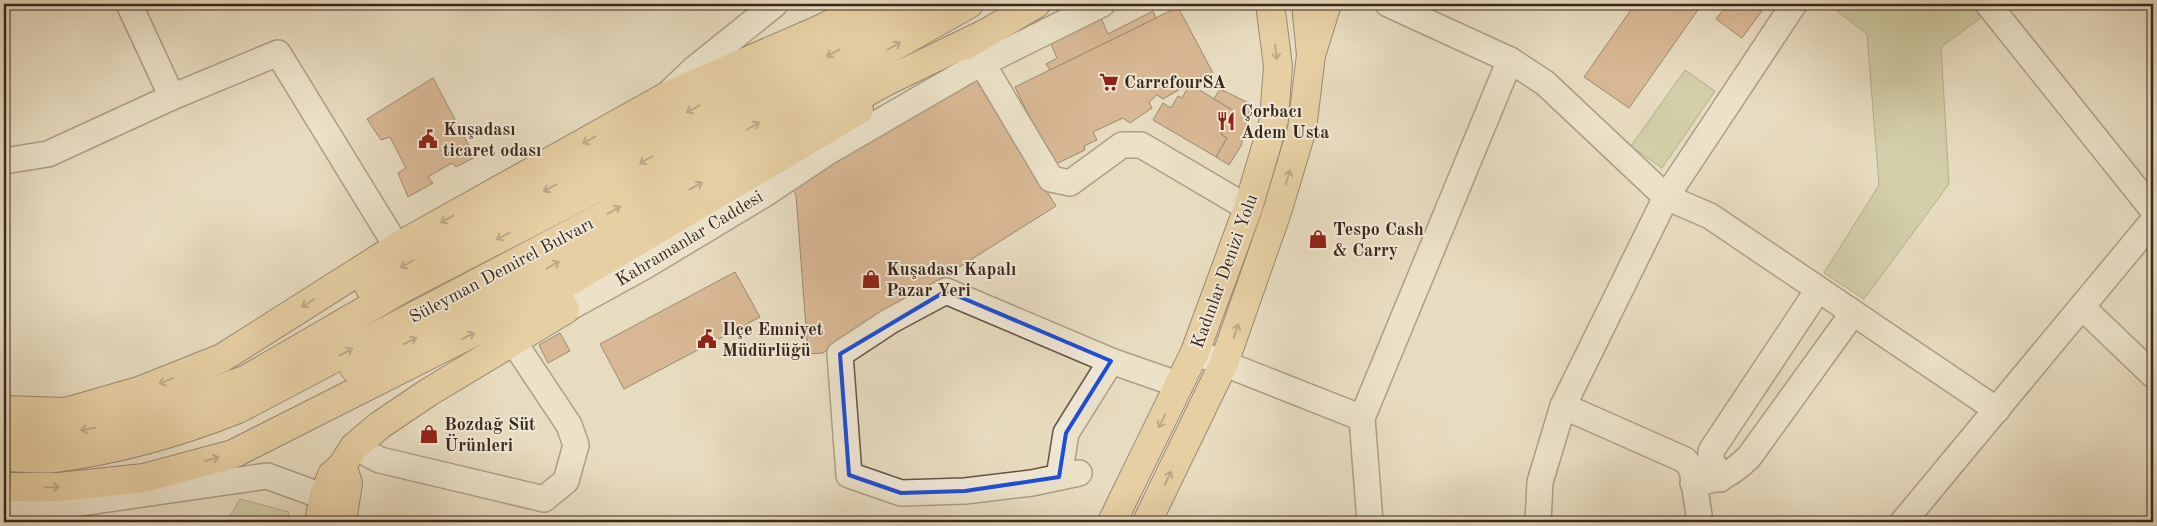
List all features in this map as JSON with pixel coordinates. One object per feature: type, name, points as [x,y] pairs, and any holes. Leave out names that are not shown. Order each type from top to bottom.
[{"type":"main road","points":[[4,410],[66,412],[138,392],[222,358],[396,247],[667,96],[823,28],[869,4]]},
{"type":"main road","name":"Süleyman Demirel Bulvarı","points":[[4,432],[55,434],[124,423],[245,380],[407,286],[601,186],[921,4]]},
{"type":"main road","name":"Süleyman Demirel Bulvarı","points":[[4,457],[52,458],[135,443],[188,429],[238,409],[606,215],[748,129],[969,4]]},
{"type":"main road","points":[[4,487],[59,487],[144,478],[233,454],[504,318],[560,300],[816,136],[1036,4]]},
{"type":"main road","name":"Kadınlar Denizi Yolu","points":[[1112,522],[1195,352],[1248,208],[1274,120],[1278,66],[1270,4]]},
{"type":"main road","name":"Kadınlar Denizi Yolu","points":[[1147,522],[1224,363],[1277,212],[1302,129],[1311,55],[1306,4]]},
{"type":"main road","points":[[1311,55],[1327,4]]},
{"type":"main road","points":[[124,423],[188,391],[238,369],[408,263],[572,176],[700,105],[823,28]]},
{"type":"main road","points":[[52,458],[131,454],[195,440],[258,414],[467,313],[877,86],[984,34]]},
{"type":"main road","name":"Kahramanlar Caddesi","points":[[331,508],[332,475],[380,425],[513,341],[560,300]]},
{"type":"street","points":[[129,4],[172,97]]},
{"type":"street","points":[[667,96],[692,70],[775,4]]},
{"type":"street","name":"Kahramanlar Caddesi","points":[[560,300],[653,261],[763,195],[826,153],[982,63],[1102,4]]},
{"type":"street","points":[[1388,4],[1510,60],[1545,82],[1666,196],[1710,216],[1998,410]]},
{"type":"street","points":[[1538,522],[1540,482],[1563,406],[1666,196],[1794,4]]},
{"type":"street","points":[[1988,4],[2153,210]]},
{"type":"street","points":[[4,161],[48,154],[172,97],[278,53],[396,247]]},
{"type":"street","points":[[1370,522],[1362,418],[1510,60]]},
{"type":"street","points":[[982,63],[1051,179],[1070,183],[1122,145],[1141,145],[1248,208]]},
{"type":"street","points":[[1903,522],[1998,410],[2153,221]]},
{"type":"street","points":[[1720,479],[1711,451],[1818,290]]},
{"type":"street","points":[[1111,361],[1066,433],[1069,475],[965,491],[901,493],[849,475],[840,354],[890,321],[946,291],[1111,361],[1180,385]]},
{"type":"street","points":[[2082,307],[2153,375]]},
{"type":"street","points":[[1694,483],[1720,479],[1733,472],[1748,457],[1853,313]]},
{"type":"street","points":[[348,457],[380,460],[544,499],[566,481],[576,445],[568,425],[513,341]]},
{"type":"street","points":[[1195,352],[1362,418]]},
{"type":"street","points":[[1563,406],[1685,460],[1692,470],[1700,522]]},
{"type":"street","points":[[4,514],[267,476],[331,508]]},
{"type":"highlighted area","points":[[946,291],[1111,361],[1066,433],[1059,477],[965,491],[901,493],[849,475],[840,354]]},
{"type":"green space","points":[[1828,4],[1978,4],[1987,13],[1941,47],[1949,184],[1864,299],[1824,273],[1879,185],[1867,34]]},
{"type":"green space","points":[[1685,70],[1715,91],[1662,168],[1631,146]]},
{"type":"green space","points":[[240,499],[289,512],[287,522],[227,522]]},
{"type":"building","points":[[1635,4],[1702,4],[1629,108],[1584,77]]},
{"type":"building","points":[[1728,4],[1767,4],[1742,38],[1716,19]]},
{"type":"building","name":"CarrefourSA","points":[[1178,7],[1213,73],[1201,77],[1163,99],[1157,95],[1149,102],[1152,108],[1130,123],[1123,118],[1093,132],[1097,140],[1084,146],[1085,150],[1056,164],[1050,159],[1015,87]]},
{"type":"building","points":[[1153,11],[1156,18],[1050,70],[1046,64],[1057,58],[1051,44],[1101,18],[1108,34]]},
{"type":"building","name":"Kuşadası Kapalı Pazar Yeri","points":[[973,75],[1056,206],[823,353],[808,354],[796,195],[793,190]]},
{"type":"building","name":"Kuşadası ticaret odası","points":[[433,78],[475,157],[456,167],[452,163],[428,177],[433,183],[408,197],[398,173],[406,168],[390,137],[381,140],[367,119]]},
{"type":"building","points":[[1190,84],[1234,111],[1221,134],[1227,138],[1216,157],[1153,120],[1163,103],[1171,108],[1178,96],[1182,98]]},
{"type":"building","points":[[1220,89],[1251,104],[1241,146],[1229,165],[1216,157],[1227,138],[1221,134],[1234,111],[1214,99]]},
{"type":"building","points":[[735,272],[760,317],[624,389],[600,344]]},
{"type":"building","points":[[560,333],[570,351],[548,363],[539,345]]},
{"type":"place","name":"CarrefourSA","points":[[1109,82]]},
{"type":"place","name":"Çorbacı Adem Usta","points":[[1226,121]]},
{"type":"place","name":"Kuşadası ticaret odası","points":[[428,139]]},
{"type":"place","name":"Tespo Cash & Carry","points":[[1318,239]]},
{"type":"place","name":"Kuşadası Kapalı Pazar Yeri","points":[[871,279]]},
{"type":"place","name":"Ilçe Emniyet Müdürlüğü","points":[[707,339]]},
{"type":"place","name":"Bozdağ Süt Ürünleri","points":[[429,434]]}]
